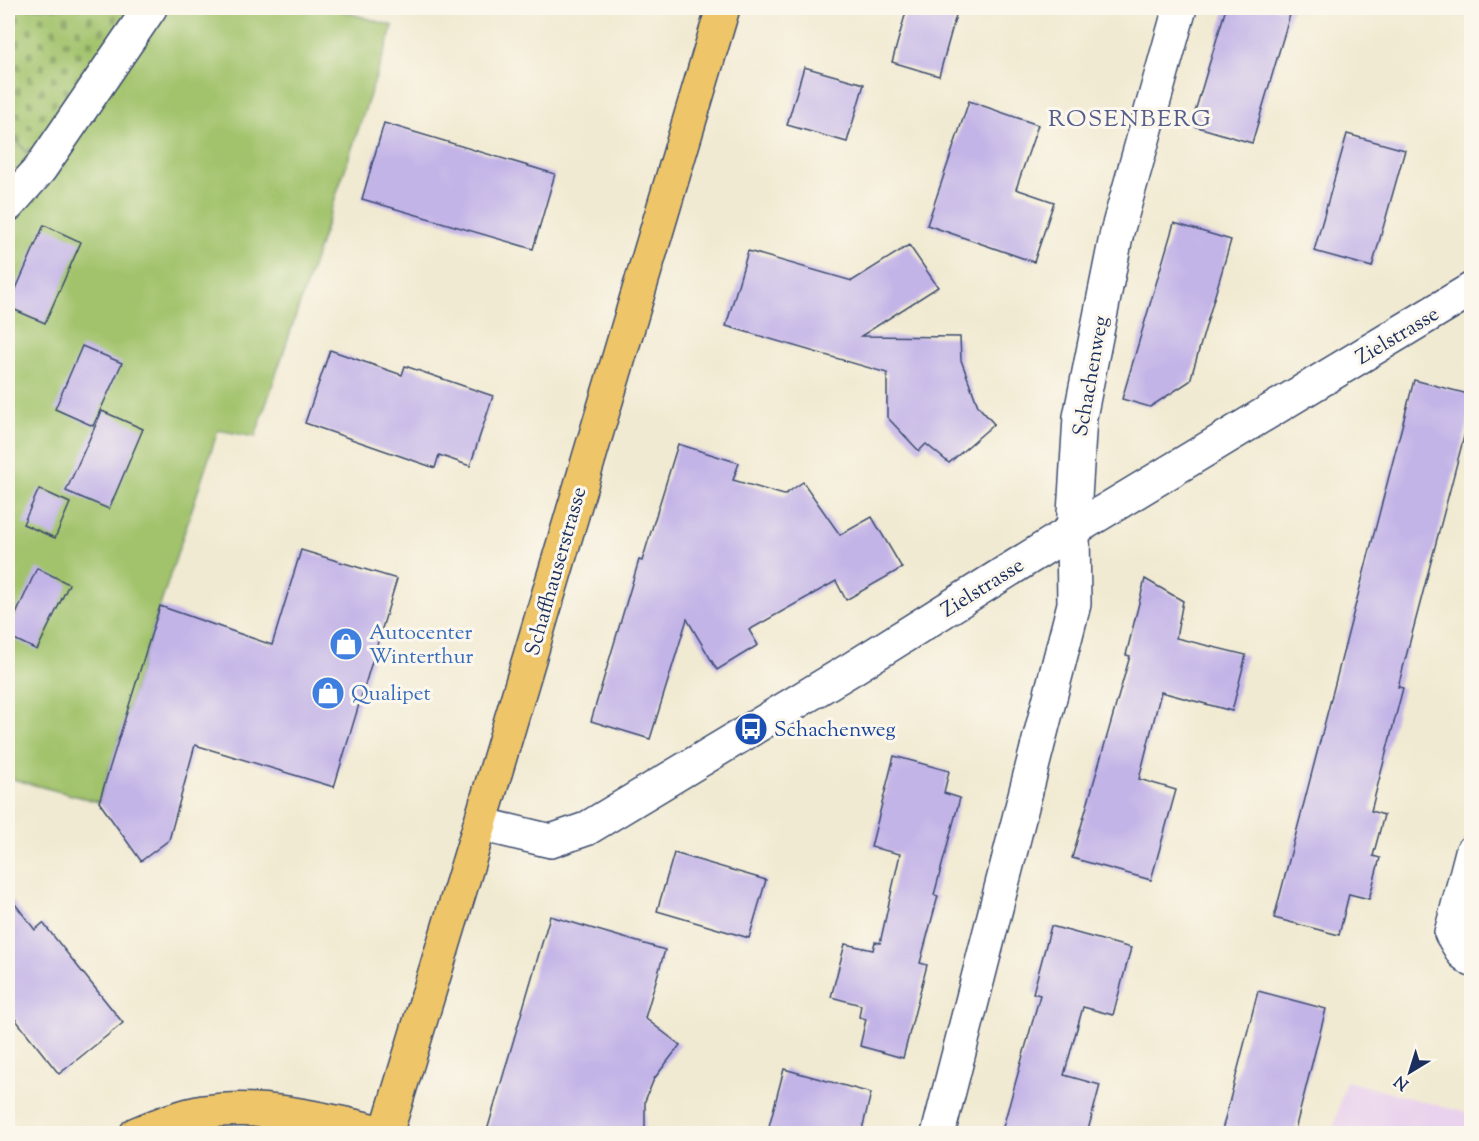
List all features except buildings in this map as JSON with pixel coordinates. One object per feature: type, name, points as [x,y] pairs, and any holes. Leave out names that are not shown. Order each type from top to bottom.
[{"type":"main road","name":"Schaffhauserstrasse","points":[[386,1133],[723,8]]},
{"type":"main road","points":[[136,1134],[201,1113],[239,1109],[283,1112],[386,1133]]},
{"type":"street","points":[[8,205],[40,169],[150,8]]},
{"type":"street","name":"Schachenweg","points":[[938,1134],[1074,604],[1073,530],[1080,417],[1117,232],[1180,8]]},
{"type":"street","name":"Zielstrasse","points":[[480,824],[551,841],[586,829],[843,674],[1073,530],[1472,289]]},
{"type":"street","points":[[1472,852],[1451,933],[1463,953],[1472,960]]},
{"type":"shaded area","points":[[1346,1081],[1471,1114],[1471,1133],[1332,1133]]},
{"type":"green space","points":[[8,8],[150,8],[40,169],[8,129]]},
{"type":"green space","points":[[150,8],[343,8],[342,11],[393,26],[255,437],[218,430],[99,802],[8,778],[8,129],[39,169]]},
{"type":"place","name":"Autocenter Winterthur","points":[[346,644]]},
{"type":"place","name":"Qualipet","points":[[328,693]]},
{"type":"place","name":"Schachenweg","points":[[751,729]]},
{"type":"district","name":"ROSENBERG","points":[[1130,118]]}]
